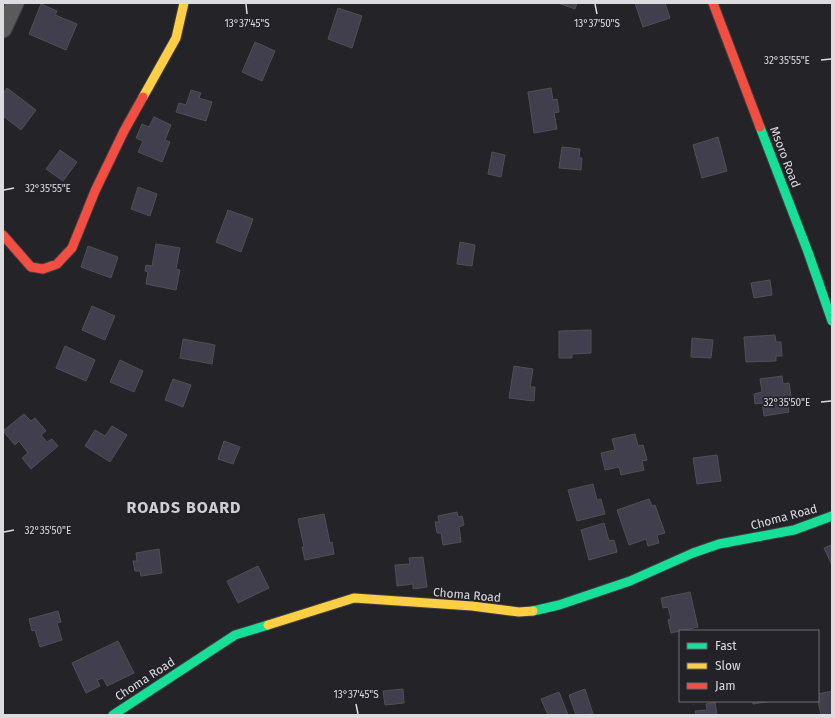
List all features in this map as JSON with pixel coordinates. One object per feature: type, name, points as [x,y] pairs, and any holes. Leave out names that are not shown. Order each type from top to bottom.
[{"type":"street","points":[[3,29],[15,3]]},
{"type":"street","points":[[3,235],[32,267],[43,269],[57,264],[72,248],[95,191],[121,138],[176,38],[184,3]]},
{"type":"street","name":"Msoro Road","points":[[713,3],[808,252],[832,321]]},
{"type":"street","name":"Choma Road","points":[[113,715],[236,634],[354,598],[472,606],[519,612],[538,611],[559,606],[630,581],[693,553],[719,544],[794,530],[832,516]]},
{"type":"building","points":[[558,3],[577,3],[575,9]]},
{"type":"building","points":[[635,3],[665,3],[670,18],[643,27]]},
{"type":"building","points":[[41,4],[57,11],[55,15],[77,24],[66,50],[29,34]]},
{"type":"building","points":[[338,8],[362,16],[352,48],[328,39]]},
{"type":"building","points":[[255,42],[275,51],[262,81],[242,72]]},
{"type":"building","points":[[7,88],[36,110],[21,130],[3,116],[3,94]]},
{"type":"building","points":[[551,88],[553,100],[557,99],[559,112],[554,113],[557,129],[534,133],[528,92]]},
{"type":"building","points":[[191,90],[201,93],[199,98],[212,102],[206,121],[176,112],[179,103],[186,105]]},
{"type":"building","points":[[154,117],[171,125],[165,140],[170,142],[162,162],[138,152],[143,141],[136,138],[142,124],[149,127]]},
{"type":"building","points":[[718,137],[727,171],[702,178],[693,145]]},
{"type":"building","points":[[562,147],[580,149],[579,158],[582,158],[581,170],[559,168]]},
{"type":"building","points":[[60,150],[77,162],[63,181],[46,169]]},
{"type":"building","points":[[492,152],[505,155],[501,177],[488,174]]},
{"type":"building","points":[[138,187],[157,194],[150,216],[131,209]]},
{"type":"building","points":[[228,210],[253,219],[241,252],[216,242]]},
{"type":"building","points":[[460,242],[475,245],[472,266],[457,264]]},
{"type":"building","points":[[156,244],[180,248],[176,269],[180,270],[176,290],[146,284],[148,272],[145,271],[146,265],[152,266]]},
{"type":"building","points":[[88,246],[118,257],[111,278],[81,267]]},
{"type":"building","points":[[770,280],[772,295],[754,298],[751,283]]},
{"type":"building","points":[[92,306],[115,316],[105,340],[82,330]]},
{"type":"building","points":[[591,330],[591,353],[572,354],[572,358],[559,358],[559,331]]},
{"type":"building","points":[[775,335],[776,342],[781,342],[782,356],[776,356],[776,361],[746,362],[744,337]]},
{"type":"building","points":[[692,338],[713,340],[711,358],[691,357]]},
{"type":"building","points":[[183,339],[215,345],[212,364],[180,358]]},
{"type":"building","points":[[65,346],[95,360],[86,381],[56,368]]},
{"type":"building","points":[[120,360],[143,371],[134,392],[110,382]]},
{"type":"building","points":[[514,366],[533,369],[530,387],[535,387],[534,401],[509,398]]},
{"type":"building","points":[[782,376],[783,384],[789,383],[791,396],[786,397],[789,412],[764,416],[762,403],[755,404],[754,394],[762,392],[760,379]]},
{"type":"building","points":[[173,379],[191,385],[183,407],[165,400]]},
{"type":"building","points":[[24,414],[31,421],[35,418],[46,431],[41,435],[47,442],[52,439],[58,446],[31,469],[22,458],[28,453],[19,441],[15,445],[3,431]]},
{"type":"building","points":[[112,426],[127,435],[110,462],[85,446],[95,430],[105,436]]},
{"type":"building","points":[[635,434],[638,446],[643,445],[647,460],[642,461],[644,470],[621,475],[619,467],[605,470],[601,453],[615,450],[612,439]]},
{"type":"building","points":[[224,441],[240,447],[233,464],[218,459]]},
{"type":"building","points":[[717,455],[721,481],[697,484],[693,458]]},
{"type":"building","points":[[593,484],[597,500],[601,499],[605,514],[577,521],[568,490]]},
{"type":"building","points":[[649,499],[652,506],[655,505],[665,533],[657,535],[659,543],[648,546],[646,539],[629,545],[617,510]]},
{"type":"building","points":[[457,512],[458,517],[462,516],[464,525],[459,527],[461,542],[443,545],[441,533],[437,533],[435,522],[439,522],[438,516]]},
{"type":"building","points":[[324,514],[330,543],[332,542],[334,554],[305,560],[302,547],[304,547],[298,519]]},
{"type":"building","points":[[604,523],[609,541],[614,540],[617,552],[589,560],[581,530]]},
{"type":"building","points":[[831,545],[832,547],[832,565],[824,548]]},
{"type":"building","points":[[159,549],[162,573],[141,576],[140,571],[135,571],[133,561],[137,561],[136,553]]},
{"type":"building","points":[[423,557],[427,587],[413,589],[413,584],[397,586],[395,565],[410,564],[409,558]]},
{"type":"building","points":[[258,566],[269,588],[238,603],[227,581]]},
{"type":"building","points":[[690,592],[698,627],[671,633],[668,620],[671,619],[668,607],[663,608],[661,598]]},
{"type":"building","points":[[58,611],[61,622],[57,623],[62,640],[40,647],[35,630],[32,631],[29,619]]},
{"type":"building","points":[[118,641],[134,673],[107,686],[103,678],[97,680],[100,686],[86,693],[72,663]]},
{"type":"building","points":[[403,689],[404,703],[385,705],[383,691]]},
{"type":"building","points":[[585,689],[593,714],[576,715],[569,695]]},
{"type":"building","points":[[832,691],[832,715],[821,715],[818,702],[819,694]]},
{"type":"building","points":[[559,692],[568,715],[548,715],[541,699]]},
{"type":"building","points":[[715,702],[717,715],[696,715],[695,711],[707,710],[706,704]]},
{"type":"building","points":[[753,702],[766,702],[753,704]]},
{"type":"traffic: fast","points":[[760,127],[808,252],[832,321]]},
{"type":"traffic: fast","points":[[533,611],[559,605],[630,581],[693,553],[719,544],[794,530],[832,516]]},
{"type":"traffic: fast","points":[[113,715],[235,635],[268,625]]},
{"type":"traffic: slow","points":[[143,97],[176,38],[184,3]]},
{"type":"traffic: slow","points":[[268,625],[354,598],[472,606],[519,612],[533,611]]},
{"type":"traffic: jam","points":[[713,3],[760,127]]},
{"type":"traffic: jam","points":[[3,235],[31,267],[43,269],[57,264],[72,248],[95,191],[124,131],[143,97]]},
{"type":"district","name":"ROADS BOARD","points":[[184,507]]}]
